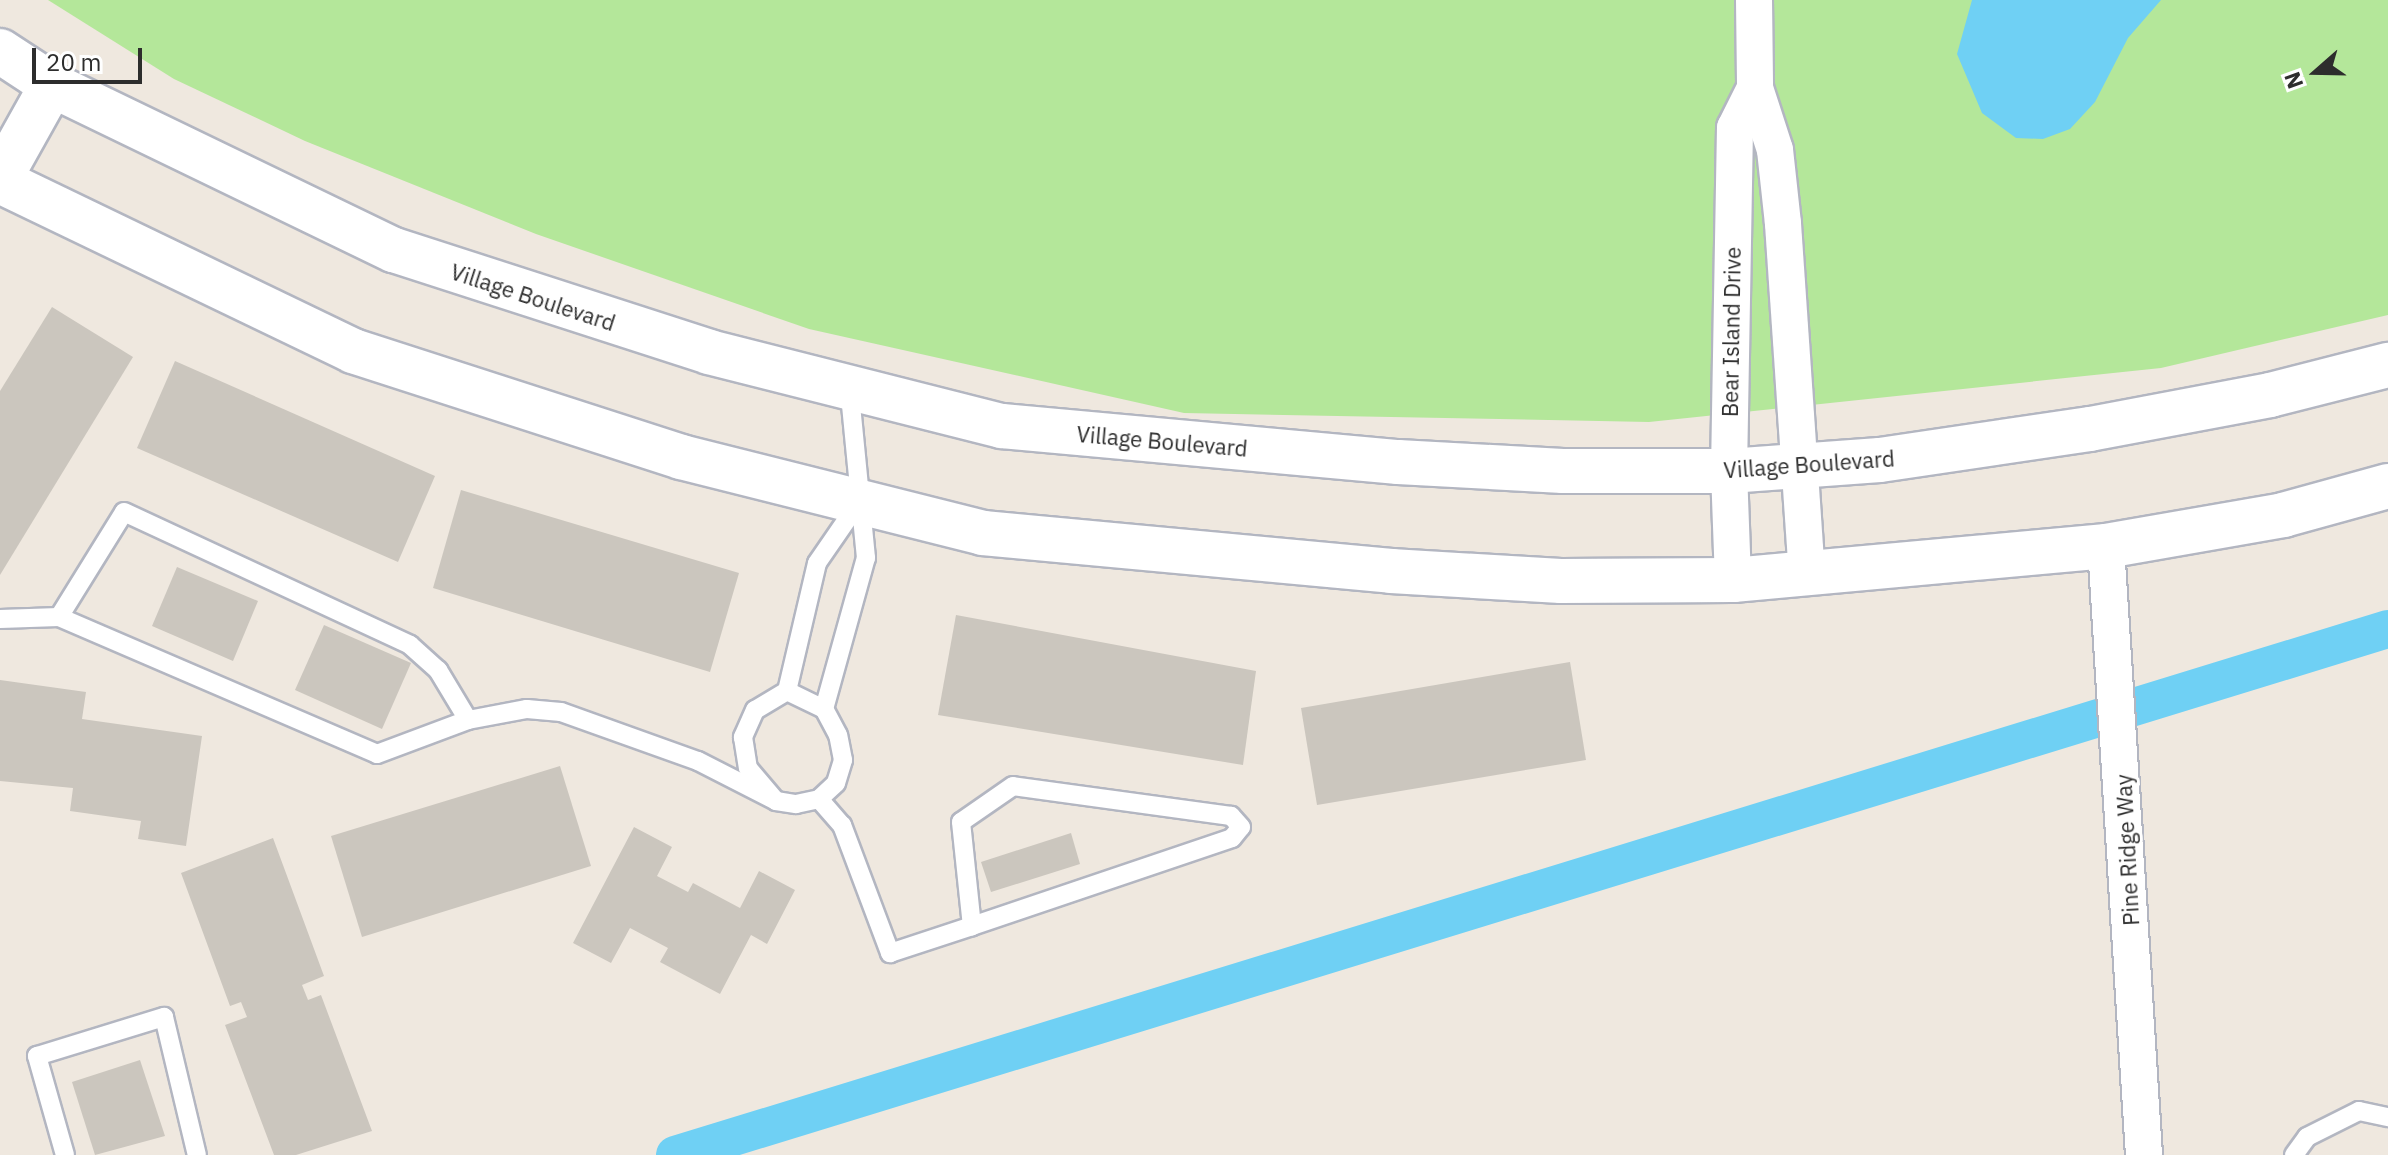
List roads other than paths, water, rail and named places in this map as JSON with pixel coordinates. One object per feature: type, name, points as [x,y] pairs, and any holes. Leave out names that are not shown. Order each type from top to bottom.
[{"type":"street","name":"Bear Island Drive","points":[[1754,0],[1755,88],[1775,150],[1807,575]]},
{"type":"street","name":"Village Boulevard","points":[[0,51],[52,85],[394,250],[709,352],[849,384],[1002,426],[1398,462],[1563,471],[1729,471],[1880,460],[2090,429],[2270,395],[2388,365]]},
{"type":"street","points":[[52,85],[0,179],[353,351],[547,417],[857,505],[983,533],[1376,570],[1561,581],[1733,580],[2106,546],[2283,515],[2388,486]]},
{"type":"street","name":"Bear Island Drive","points":[[1733,580],[1729,471],[1735,128],[1755,88]]},
{"type":"street","name":"Pine Ridge Way","points":[[2106,546],[2144,1155]]},
{"type":"lane","points":[[824,709],[866,558],[857,505],[849,384]]},
{"type":"lane","points":[[776,801],[748,768],[743,737],[755,710],[787,691],[817,563],[857,505]]},
{"type":"lane","points":[[59,617],[124,512],[410,645],[438,670],[468,720]]},
{"type":"lane","points":[[0,619],[59,617],[377,754],[468,720],[527,709],[597,721],[698,761],[776,801],[819,799],[836,783],[843,760],[838,735],[824,709],[787,691]]},
{"type":"lane","points":[[819,799],[842,825],[890,953],[972,926],[1232,838],[1241,827],[1231,816],[1013,786],[961,822],[972,926]]},
{"type":"lane","points":[[65,1155],[37,1056],[164,1017],[197,1155]]},
{"type":"lane","points":[[2294,1155],[2307,1137],[2359,1111],[2388,1117]]},
{"type":"water","points":[[1972,0],[2161,0],[2128,38],[2095,102],[2070,129],[2043,139],[2016,138],[1982,113],[1957,54]]},
{"type":"waterway","points":[[675,1155],[2388,629]]}]
